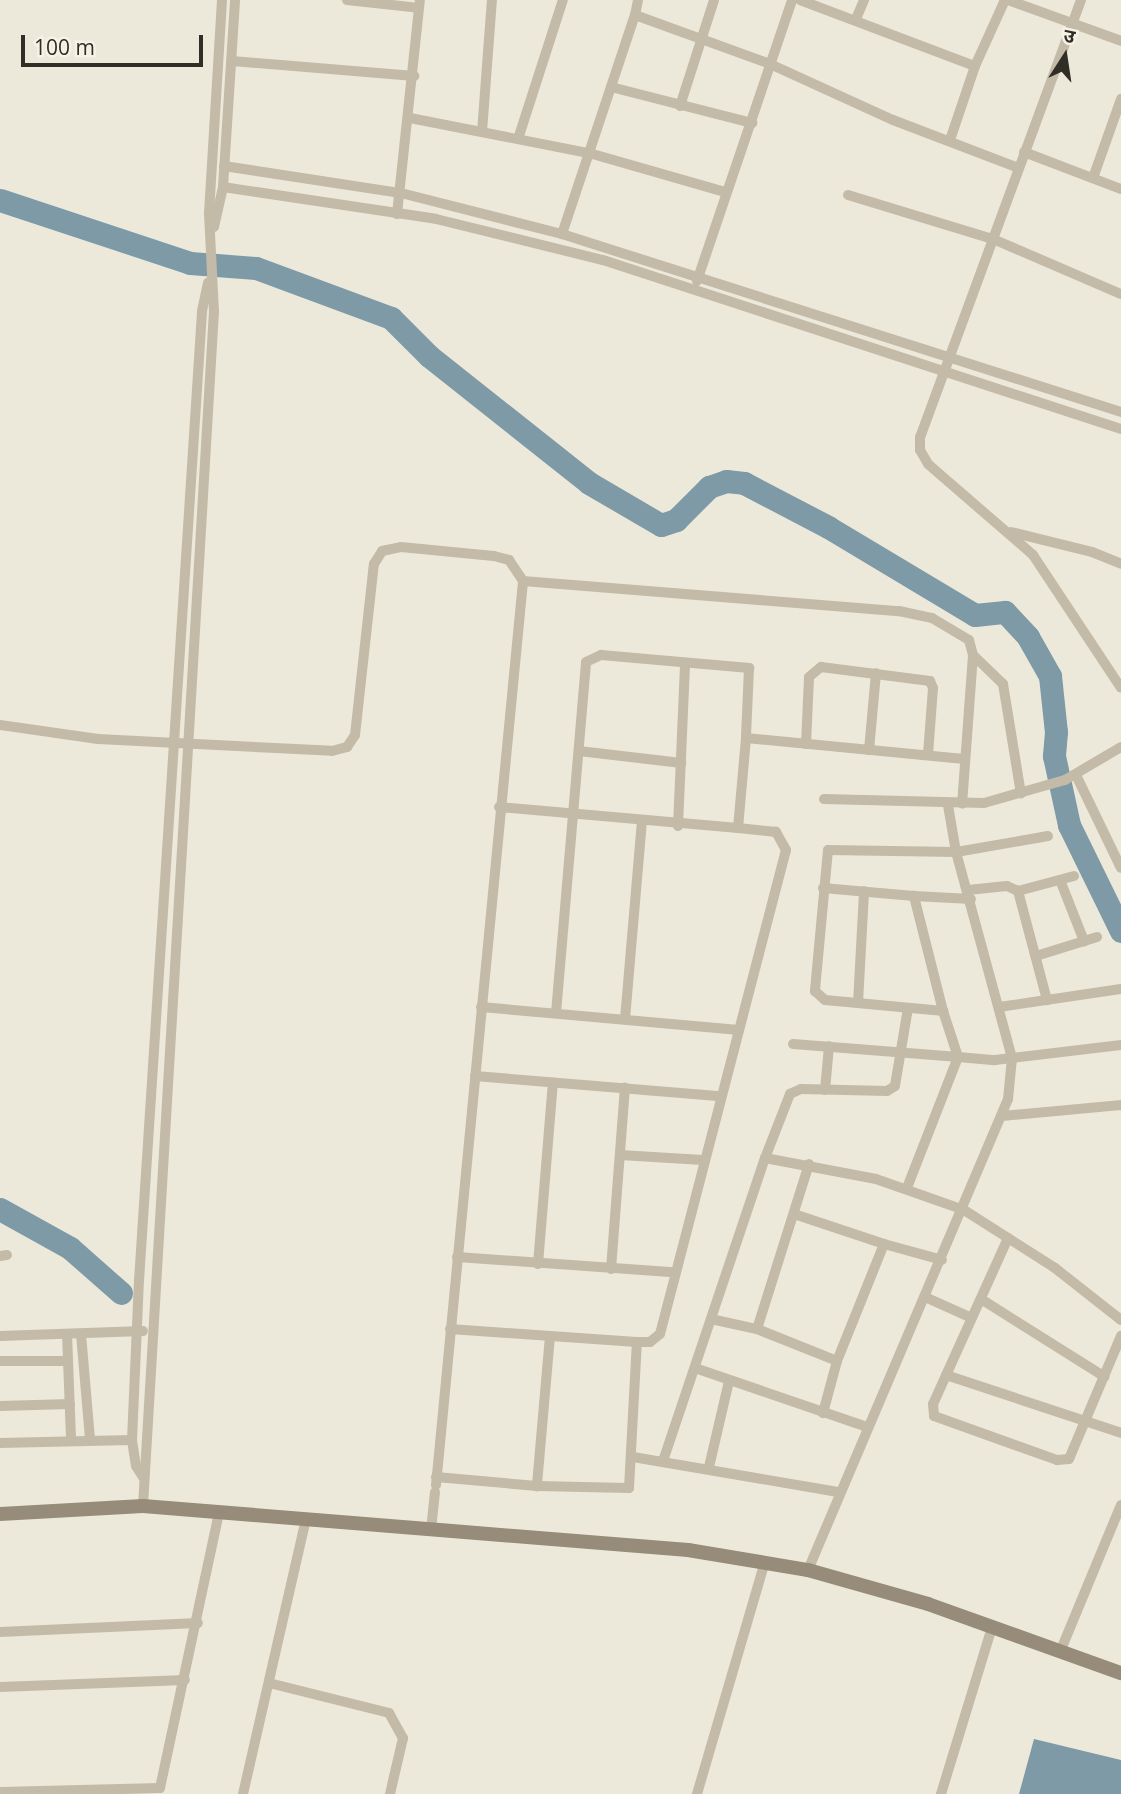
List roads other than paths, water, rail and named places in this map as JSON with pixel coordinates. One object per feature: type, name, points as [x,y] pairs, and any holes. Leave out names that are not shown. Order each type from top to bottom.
[{"type":"main road","points":[[0,1514],[143,1506],[688,1550],[764,1565],[808,1570],[928,1604],[1121,1673]]},
{"type":"street","points":[[143,1477],[136,1466],[132,1440],[137,1332],[202,311],[210,272],[210,188],[222,0]]},
{"type":"street","points":[[212,234],[223,187],[235,0]]},
{"type":"street","points":[[347,0],[419,4],[410,118],[397,214]]},
{"type":"street","points":[[482,132],[492,0]]},
{"type":"street","points":[[518,139],[563,0]]},
{"type":"street","points":[[562,234],[638,0]]},
{"type":"street","points":[[680,106],[714,0]]},
{"type":"street","points":[[694,288],[792,0]]},
{"type":"street","points":[[800,0],[975,66]]},
{"type":"street","points":[[856,19],[864,0]]},
{"type":"street","points":[[950,140],[975,66],[1007,0],[1121,41]]},
{"type":"street","points":[[1080,0],[1024,152],[1016,167],[952,356],[920,436],[920,450],[928,464],[1010,532],[1033,555],[1121,688]]},
{"type":"street","points":[[635,15],[771,64],[893,120],[1016,167]]},
{"type":"street","points":[[232,61],[414,75]]},
{"type":"street","points":[[611,87],[752,123]]},
{"type":"street","points":[[1094,178],[1120,105]]},
{"type":"street","points":[[410,118],[589,153],[725,192]]},
{"type":"street","points":[[1024,152],[1121,189]]},
{"type":"street","points":[[224,166],[401,193],[562,234],[1121,412]]},
{"type":"street","points":[[223,187],[436,219],[603,260],[1121,429]]},
{"type":"street","points":[[848,195],[993,239],[1121,294]]},
{"type":"street","points":[[143,1506],[143,1477],[149,1466],[152,1329],[191,743],[214,312],[210,272]]},
{"type":"street","points":[[1010,532],[1092,551],[1121,564]]},
{"type":"street","points":[[0,725],[98,739],[332,751],[347,747],[355,735],[374,564],[382,551],[401,547],[494,556],[509,560],[523,581],[431,1530]]},
{"type":"street","points":[[523,581],[907,612],[932,618],[969,640],[973,655],[962,804]]},
{"type":"street","points":[[555,1013],[586,663],[592,655],[749,668],[738,828]]},
{"type":"street","points":[[973,655],[1003,684],[1026,792]]},
{"type":"street","points":[[678,826],[685,663]]},
{"type":"street","points":[[806,744],[812,671],[876,673],[930,681],[933,688],[928,755]]},
{"type":"street","points":[[869,750],[876,673]]},
{"type":"street","points":[[746,738],[964,759]]},
{"type":"street","points":[[824,799],[962,804],[1026,792],[1065,780],[1121,747]]},
{"type":"street","points":[[579,751],[681,763]]},
{"type":"street","points":[[1076,775],[1121,868]]},
{"type":"street","points":[[808,1570],[838,1492],[964,1210],[1002,1116],[1012,1058],[970,894],[956,852],[947,805]]},
{"type":"street","points":[[450,1329],[637,1342],[650,1342],[660,1334],[673,1272],[786,850],[776,832],[678,826],[499,807]]},
{"type":"street","points":[[625,1019],[642,822]]},
{"type":"street","points":[[943,1011],[825,1000],[816,991],[828,850],[956,852],[1048,836]]},
{"type":"street","points":[[823,888],[914,896],[970,894],[1007,886],[1018,891],[1074,876]]},
{"type":"street","points":[[1060,880],[1084,941]]},
{"type":"street","points":[[858,1003],[864,891]]},
{"type":"street","points":[[1018,891],[1047,1000]]},
{"type":"street","points":[[907,1188],[958,1058],[943,1011],[914,896]]},
{"type":"street","points":[[1036,957],[1097,936]]},
{"type":"street","points":[[999,1007],[1121,989]]},
{"type":"street","points":[[481,1007],[739,1030]]},
{"type":"street","points":[[663,1461],[765,1158],[790,1094],[825,1090],[887,1091],[895,1086],[908,1008]]},
{"type":"street","points":[[793,1044],[958,1058],[1012,1058],[1121,1045]]},
{"type":"street","points":[[825,1090],[829,1046]]},
{"type":"street","points":[[475,1076],[720,1096]]},
{"type":"street","points":[[538,1264],[553,1083]]},
{"type":"street","points":[[611,1269],[625,1088]]},
{"type":"street","points":[[1002,1116],[1121,1105]]},
{"type":"street","points":[[620,1155],[703,1160]]},
{"type":"street","points":[[765,1158],[809,1164],[907,1188],[964,1210],[1008,1238],[1121,1320]]},
{"type":"street","points":[[758,1329],[809,1164]]},
{"type":"street","points":[[794,1214],[942,1260]]},
{"type":"street","points":[[1008,1238],[933,1404],[934,1416],[1057,1460],[1069,1459],[1121,1336]]},
{"type":"street","points":[[823,1413],[837,1361],[884,1244]]},
{"type":"street","points":[[457,1257],[673,1272]]},
{"type":"street","points":[[925,1297],[972,1318]]},
{"type":"street","points":[[981,1298],[1105,1377]]},
{"type":"street","points":[[711,1319],[758,1329],[837,1361]]},
{"type":"street","points":[[0,1336],[137,1332],[152,1329]]},
{"type":"street","points":[[67,1334],[71,1440]]},
{"type":"street","points":[[81,1334],[90,1439]]},
{"type":"street","points":[[537,1486],[550,1336]]},
{"type":"street","points":[[436,1485],[622,1490],[632,1481],[637,1342]]},
{"type":"street","points":[[0,1361],[68,1360]]},
{"type":"street","points":[[695,1368],[867,1427]]},
{"type":"street","points":[[946,1375],[1121,1433]]},
{"type":"street","points":[[709,1467],[729,1381]]},
{"type":"street","points":[[0,1406],[70,1404]]},
{"type":"street","points":[[0,1443],[132,1440]]},
{"type":"street","points":[[633,1457],[709,1467],[838,1492]]},
{"type":"street","points":[[1060,1652],[1121,1505]]},
{"type":"street","points":[[0,1792],[159,1791],[198,1623],[219,1513]]},
{"type":"street","points":[[243,1794],[306,1520]]},
{"type":"street","points":[[697,1794],[764,1565]]},
{"type":"street","points":[[0,1632],[198,1623]]},
{"type":"street","points":[[941,1794],[992,1627]]},
{"type":"street","points":[[0,1687],[185,1680]]},
{"type":"street","points":[[269,1683],[389,1713],[400,1726],[403,1738],[390,1794]]},
{"type":"water","points":[[1034,1739],[1121,1760],[1121,1794],[1019,1794]]},
{"type":"waterway","points":[[0,200],[190,263],[256,268],[391,318],[429,356],[589,483],[661,525],[676,520],[709,487],[726,481],[744,483],[828,527],[975,615],[1005,612],[1028,637],[1050,676],[1056,732],[1054,756],[1069,825],[1121,931]]},
{"type":"waterway","points":[[0,1209],[70,1248],[121,1293]]}]
